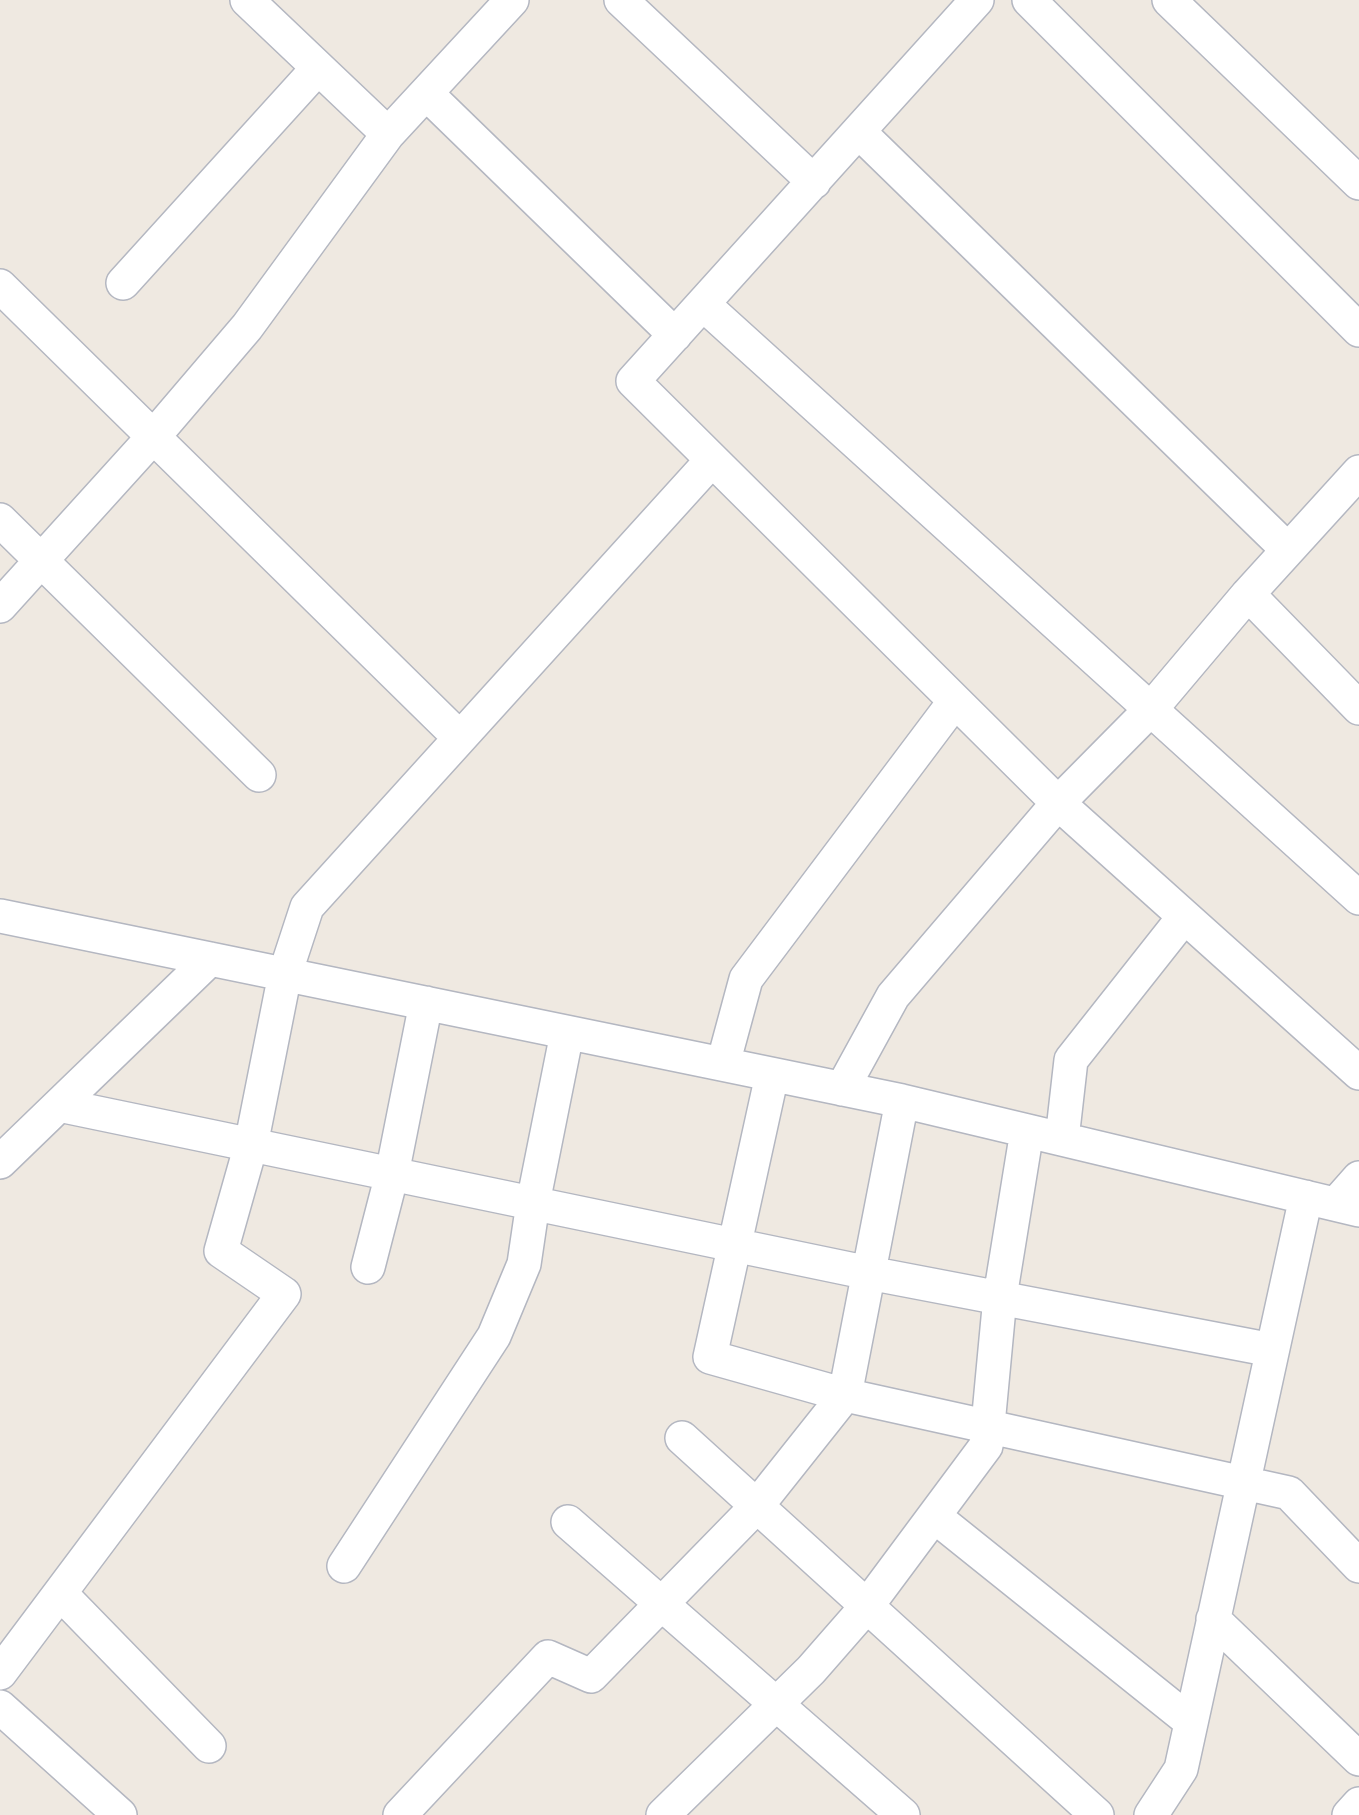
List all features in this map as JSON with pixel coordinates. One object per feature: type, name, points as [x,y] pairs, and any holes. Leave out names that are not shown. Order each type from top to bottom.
[{"type":"street","points":[[0,606],[154,436],[247,327],[388,134],[512,0]]},
{"type":"street","points":[[621,0],[814,182]]},
{"type":"street","points":[[977,0],[633,381],[1058,803],[1359,1073]]},
{"type":"street","points":[[1029,0],[1359,330]]},
{"type":"street","points":[[1169,0],[1359,183]]},
{"type":"street","points":[[257,3],[318,68],[388,134]]},
{"type":"street","points":[[123,284],[318,68]]},
{"type":"street","points":[[426,93],[675,334]]},
{"type":"street","points":[[859,132],[1288,550]]},
{"type":"street","points":[[0,286],[460,738]]},
{"type":"street","points":[[703,304],[1359,898]]},
{"type":"street","points":[[0,1673],[284,1294],[221,1251],[251,1145],[285,975],[307,907],[712,460]]},
{"type":"street","points":[[842,1089],[892,996],[1058,803],[1151,709],[1248,594],[1359,472]]},
{"type":"street","points":[[0,520],[259,776]]},
{"type":"street","points":[[1248,594],[1359,708]]},
{"type":"street","points":[[723,1064],[746,979],[954,701]]},
{"type":"street","points":[[1062,1139],[1071,1060],[1185,917]]},
{"type":"street","points":[[6,924],[210,959],[902,1101],[1333,1204]]},
{"type":"street","points":[[0,1162],[210,959]]},
{"type":"street","points":[[368,1267],[392,1174],[426,1003]]},
{"type":"street","points":[[344,1566],[494,1336],[524,1264],[533,1203],[567,1033]]},
{"type":"street","points":[[772,1074],[710,1357],[845,1395],[1289,1493],[1359,1566]]},
{"type":"street","points":[[400,1815],[548,1657],[591,1676],[756,1507],[845,1395],[902,1101]]},
{"type":"street","points":[[59,1106],[869,1273],[1272,1350]]},
{"type":"street","points":[[663,1815],[811,1670],[867,1606],[986,1446],[1000,1297],[1027,1131]]},
{"type":"street","points":[[1151,1815],[1180,1769],[1272,1350],[1333,1204],[1359,1178]]},
{"type":"street","points":[[682,1438],[1096,1815]]},
{"type":"street","points":[[934,1516],[1191,1722]]},
{"type":"street","points":[[568,1522],[903,1815]]},
{"type":"street","points":[[60,1593],[208,1746]]},
{"type":"street","points":[[1213,1619],[1359,1759]]},
{"type":"street","points":[[0,1707],[120,1815]]},
{"type":"street","points":[[1349,1815],[1359,1804]]}]
